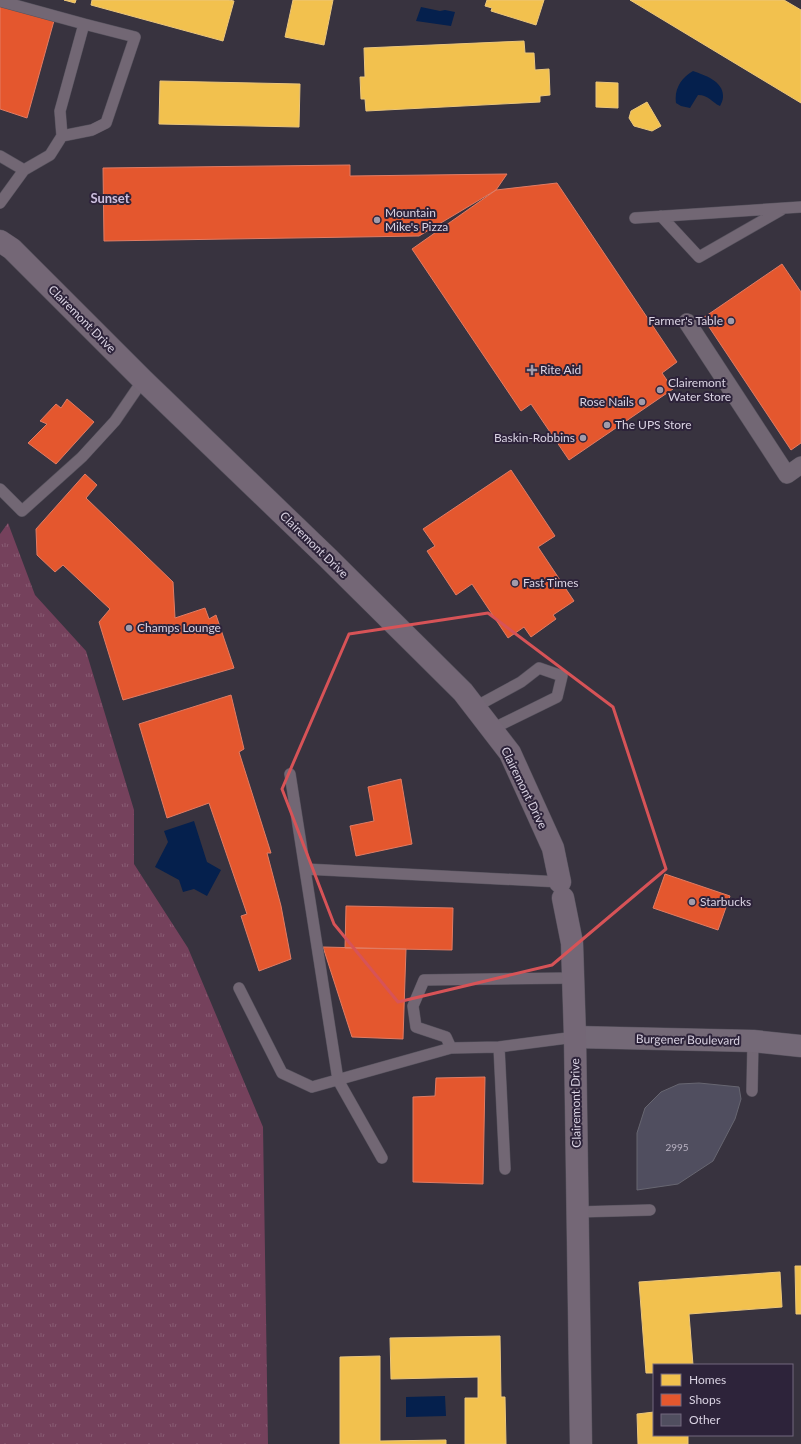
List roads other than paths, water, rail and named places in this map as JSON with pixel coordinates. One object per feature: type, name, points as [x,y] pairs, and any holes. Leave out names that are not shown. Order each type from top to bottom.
[{"type":"main road","name":"Clairemont Drive","points":[[0,241],[12,249],[143,380],[328,558],[463,692],[510,753],[553,848],[572,944],[575,1037],[581,1444]]},
{"type":"main road","name":"Burgener Boulevard","points":[[575,1037],[753,1041],[801,1046]]},
{"type":"street","points":[[687,322],[787,475],[801,465]]},
{"type":"lane","points":[[0,1],[135,37],[106,123],[92,130],[62,136]]},
{"type":"lane","points":[[0,203],[24,170],[50,155],[62,136],[60,111],[84,24]]},
{"type":"lane","points":[[0,156],[24,170]]},
{"type":"lane","points":[[661,216],[699,257],[783,209]]},
{"type":"lane","points":[[635,218],[800,209]]},
{"type":"lane","points":[[0,489],[22,511],[82,457],[115,421],[143,380]]},
{"type":"lane","points":[[475,707],[520,682],[539,668],[562,676],[557,697],[492,729]]},
{"type":"lane","points":[[290,774],[338,1080],[382,1158]]},
{"type":"lane","points":[[305,869],[561,890]]},
{"type":"lane","points":[[451,1048],[446,1037],[416,1027],[413,1006],[424,980],[573,978]]},
{"type":"lane","points":[[239,988],[282,1073],[312,1087],[451,1048],[499,1047],[575,1037]]},
{"type":"lane","points":[[752,1090],[753,1041]]},
{"type":"lane","points":[[499,1047],[505,1169]]},
{"type":"lane","points":[[577,1212],[650,1210]]},
{"type":"water","points":[[421,7],[455,12],[451,26],[416,21]]},
{"type":"water","points":[[693,71],[702,74],[717,83],[722,91],[723,97],[720,106],[702,95],[698,95],[690,108],[676,103],[676,93],[679,84]]},
{"type":"water","points":[[194,821],[207,862],[221,870],[207,896],[194,889],[183,892],[179,880],[155,867],[168,842],[164,831]]},
{"type":"water","points":[[445,1396],[446,1416],[406,1417],[406,1397]]},
{"type":"place","name":"Mountain Mike's Pizza","points":[[377,220]]},
{"type":"place","name":"Farmer's Table","points":[[731,321]]},
{"type":"place","name":"Rite Aid","points":[[532,370]]},
{"type":"place","name":"Clairemont Water Store","points":[[660,390]]},
{"type":"place","name":"Rose Nails","points":[[642,402]]},
{"type":"place","name":"The UPS Store","points":[[607,425]]},
{"type":"place","name":"Baskin-Robbins","points":[[583,438]]},
{"type":"place","name":"Fast Times","points":[[515,583]]},
{"type":"place","name":"Champs Lounge","points":[[129,628]]},
{"type":"place","name":"Starbucks","points":[[692,902]]},
{"type":"district","name":"Sunset","points":[[110,198]]}]
